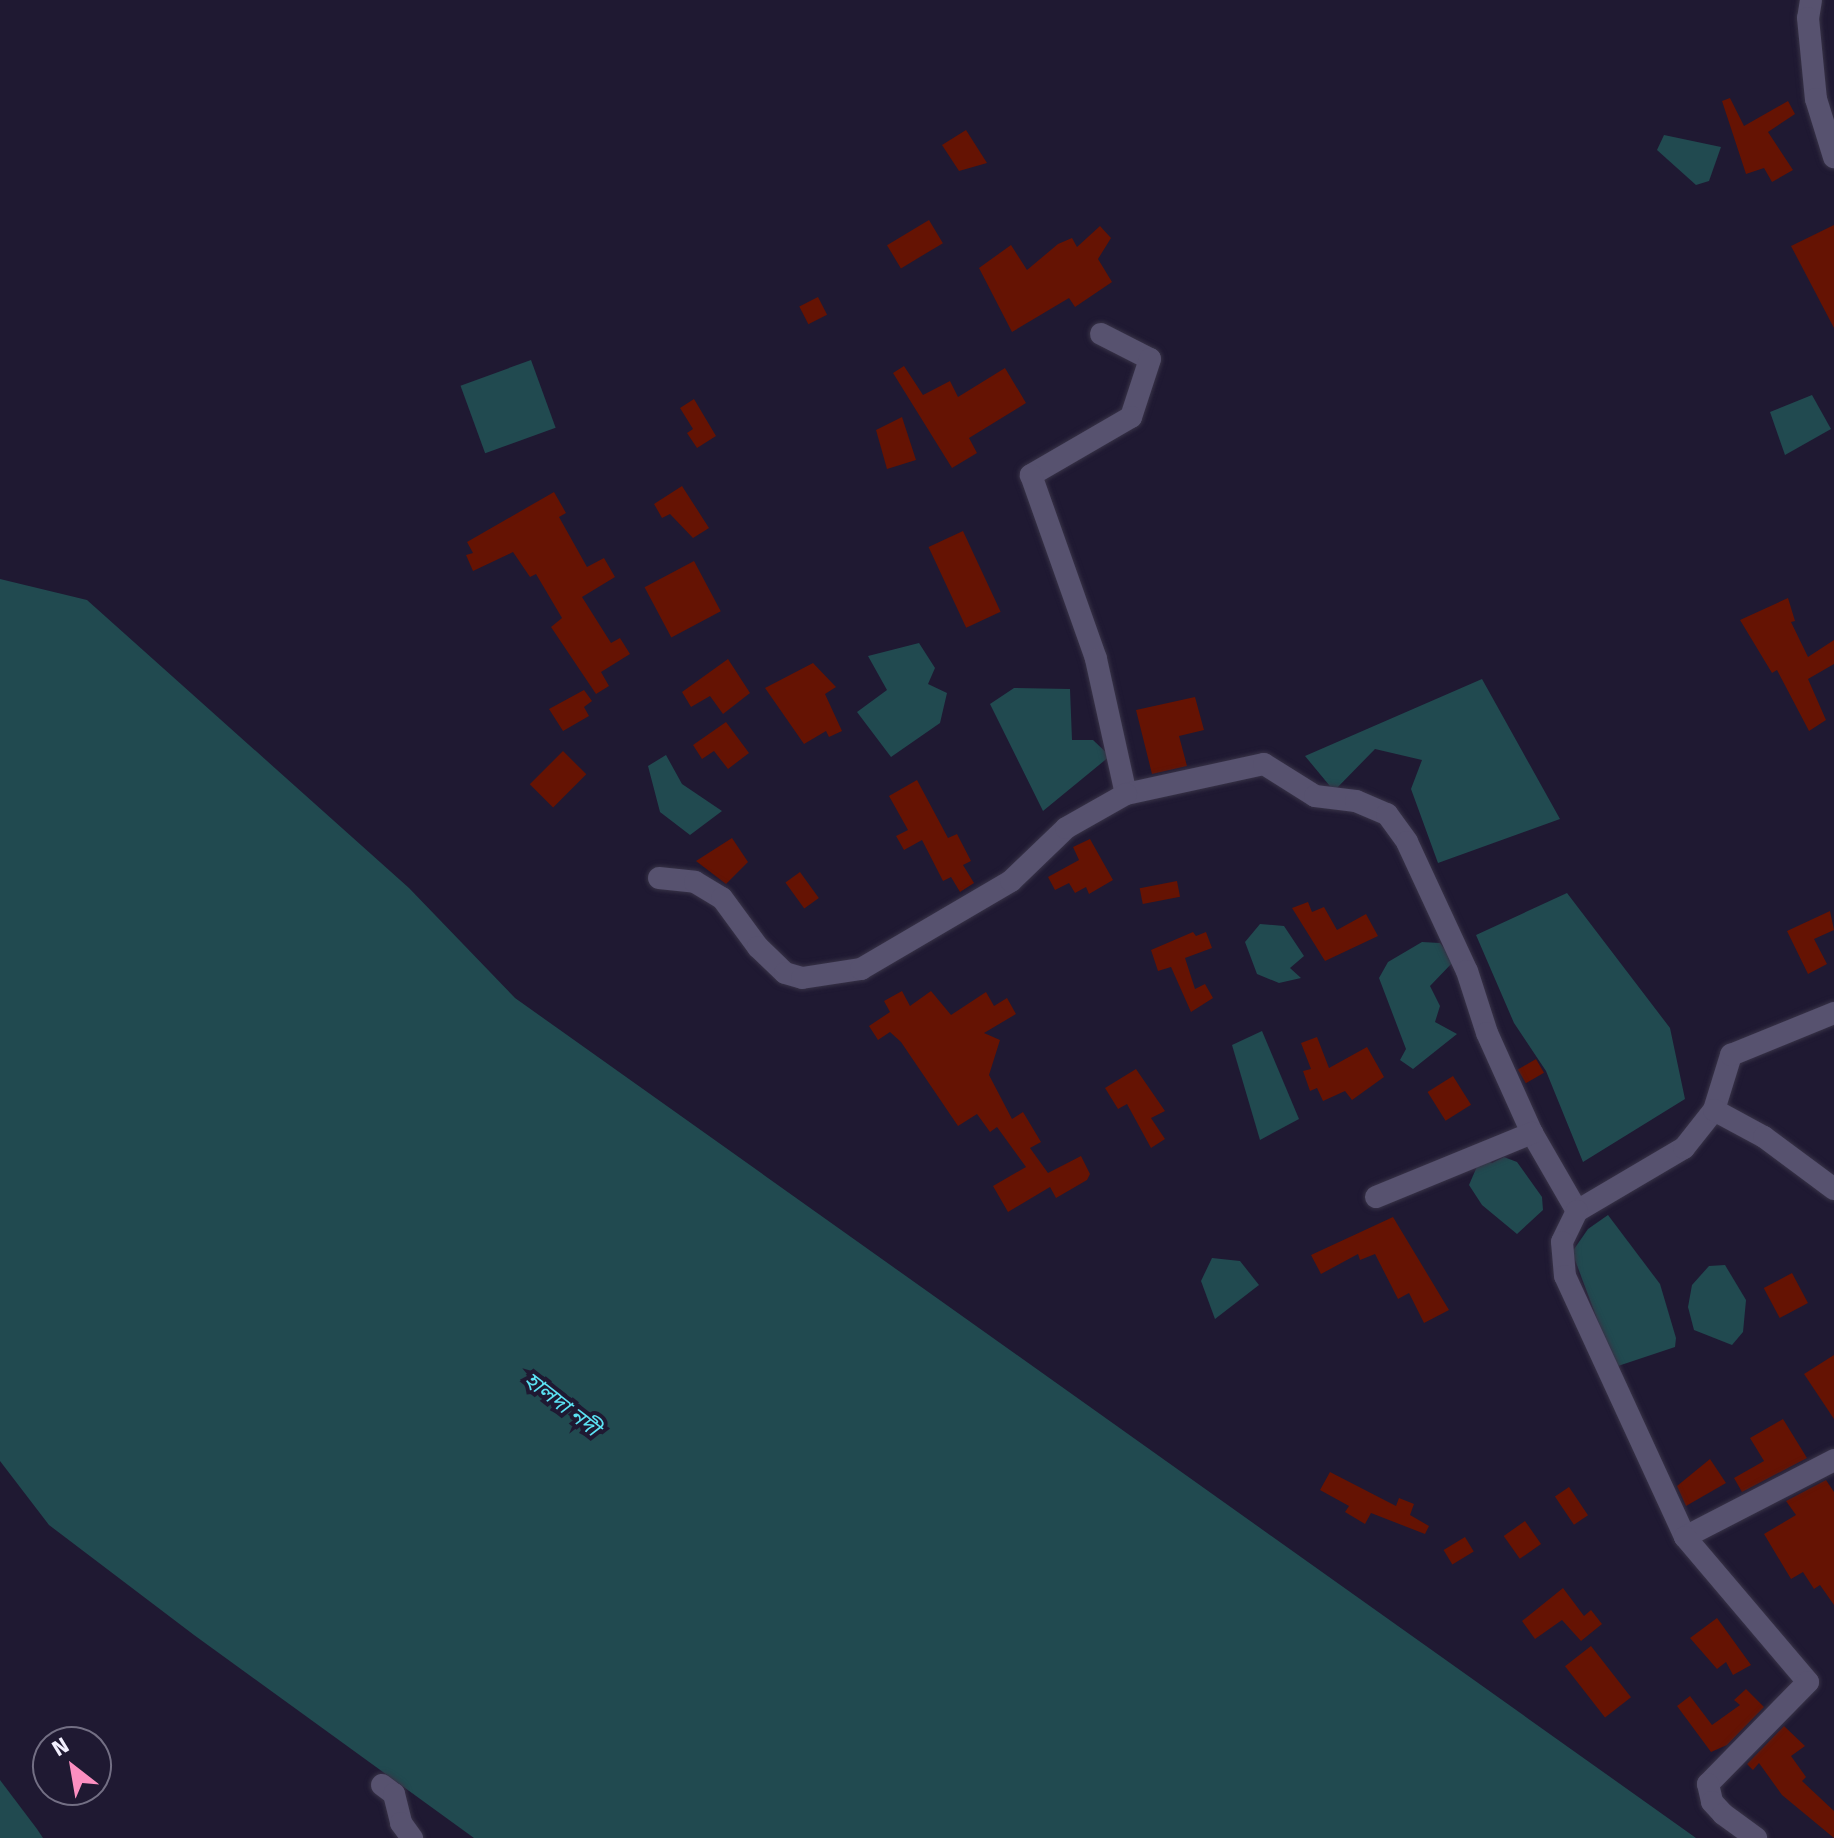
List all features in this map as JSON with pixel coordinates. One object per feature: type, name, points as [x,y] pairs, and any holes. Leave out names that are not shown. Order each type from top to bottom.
[{"type":"street","points":[[1811,0],[1808,18],[1816,99],[1834,157]]},
{"type":"street","points":[[1101,334],[1150,359],[1131,417],[1031,475],[1096,659],[1126,794]]},
{"type":"street","points":[[659,878],[695,882],[722,898],[758,947],[785,973],[802,978],[861,969],[1011,881],[1066,828],[1126,794],[1264,764],[1280,770],[1315,796],[1356,801],[1387,814],[1407,842],[1467,971],[1487,1033],[1532,1133],[1577,1211]]},
{"type":"street","points":[[1756,1838],[1712,1802],[1708,1784],[1808,1682],[1685,1537],[1565,1276],[1562,1242],[1577,1211],[1668,1160],[1714,1110],[1731,1055],[1834,1013]]},
{"type":"street","points":[[1714,1110],[1764,1137],[1834,1189]]},
{"type":"street","points":[[1376,1197],[1532,1133]]},
{"type":"street","points":[[1685,1537],[1834,1460]]},
{"type":"street","points":[[382,1785],[394,1794],[401,1823],[412,1838]]},
{"type":"water","points":[[1664,135],[1721,147],[1709,181],[1696,185],[1657,150]]},
{"type":"water","points":[[531,360],[556,428],[485,453],[461,386]]},
{"type":"water","points":[[1812,395],[1831,429],[1785,455],[1770,412]]},
{"type":"water","name":"হালদা নদী","points":[[0,579],[87,600],[409,888],[515,998],[1696,1838],[474,1838],[194,1635],[49,1525],[0,1461]]},
{"type":"water","points":[[919,643],[935,668],[928,684],[947,693],[940,723],[891,757],[857,712],[887,690],[868,656]]},
{"type":"water","points":[[1482,679],[1560,819],[1438,863],[1411,789],[1422,760],[1375,749],[1334,791],[1305,756]]},
{"type":"water","points":[[1014,688],[1070,689],[1072,740],[1093,740],[1110,756],[1043,811],[990,704]]},
{"type":"water","points":[[666,755],[682,784],[722,811],[690,835],[660,812],[648,766]]},
{"type":"water","points":[[1567,893],[1670,1028],[1685,1099],[1583,1162],[1546,1071],[1514,1023],[1476,935]]},
{"type":"water","points":[[1260,924],[1284,926],[1304,956],[1290,968],[1301,978],[1279,983],[1257,974],[1245,942]]},
{"type":"water","points":[[1422,942],[1440,943],[1454,961],[1430,986],[1440,1006],[1435,1022],[1457,1034],[1413,1069],[1400,1060],[1406,1049],[1379,978],[1388,962]]},
{"type":"water","points":[[1262,1031],[1299,1119],[1260,1140],[1232,1045]]},
{"type":"water","points":[[1481,1157],[1492,1163],[1504,1157],[1517,1162],[1542,1197],[1543,1210],[1517,1234],[1482,1205],[1469,1185]]},
{"type":"water","points":[[1608,1215],[1660,1284],[1676,1338],[1675,1347],[1615,1367],[1572,1252],[1588,1229]]},
{"type":"water","points":[[1212,1258],[1240,1261],[1259,1285],[1215,1319],[1201,1281]]},
{"type":"water","points":[[1725,1265],[1746,1300],[1743,1332],[1732,1345],[1694,1330],[1688,1307],[1692,1285],[1709,1266]]},
{"type":"water","points":[[0,1780],[37,1829],[43,1838],[0,1838]]},
{"type":"building","points":[[1730,98],[1744,126],[1788,101],[1795,114],[1768,132],[1793,170],[1772,182],[1764,168],[1746,174],[1722,101]]},
{"type":"building","points":[[966,130],[987,163],[959,171],[942,145]]},
{"type":"building","points":[[929,220],[943,243],[901,268],[887,245]]},
{"type":"building","points":[[1834,225],[1834,328],[1791,246]]},
{"type":"building","points":[[1100,226],[1111,238],[1098,259],[1112,282],[1075,307],[1069,298],[1012,332],[979,268],[1011,245],[1027,270],[1058,244],[1072,238],[1077,247]]},
{"type":"building","points":[[818,297],[827,315],[808,324],[799,307]]},
{"type":"building","points":[[904,366],[923,395],[950,381],[958,397],[1005,368],[1026,403],[969,438],[977,453],[952,468],[893,373]]},
{"type":"building","points":[[694,399],[716,436],[697,448],[687,433],[693,429],[680,408]]},
{"type":"building","points":[[902,417],[916,460],[887,469],[876,430]]},
{"type":"building","points":[[682,486],[709,528],[693,538],[670,514],[662,518],[654,504]]},
{"type":"building","points":[[554,492],[566,513],[559,517],[587,567],[604,558],[615,577],[582,597],[611,643],[620,638],[630,654],[601,672],[609,686],[596,694],[551,627],[562,618],[536,574],[530,577],[513,552],[473,571],[466,555],[473,553],[467,542]]},
{"type":"building","points":[[963,531],[1001,612],[966,628],[929,547]]},
{"type":"building","points":[[694,561],[721,611],[671,638],[645,587]]},
{"type":"building","points":[[1788,598],[1795,621],[1791,622],[1808,657],[1834,640],[1834,664],[1808,679],[1826,720],[1809,731],[1777,670],[1772,673],[1740,620]]},
{"type":"building","points":[[728,659],[750,693],[723,714],[710,696],[691,707],[682,692]]},
{"type":"building","points":[[813,663],[836,687],[825,694],[842,731],[829,737],[826,731],[804,744],[765,688]]},
{"type":"building","points":[[584,690],[592,701],[584,707],[589,716],[563,731],[549,709]]},
{"type":"building","points":[[1195,697],[1204,730],[1179,736],[1187,766],[1152,774],[1136,710]]},
{"type":"building","points":[[726,722],[749,753],[728,769],[714,751],[702,759],[693,745]]},
{"type":"building","points":[[563,751],[586,774],[553,808],[530,784]]},
{"type":"building","points":[[917,780],[948,838],[957,834],[971,861],[963,865],[974,883],[960,892],[951,877],[943,881],[922,840],[904,850],[896,836],[908,830],[889,796]]},
{"type":"building","points":[[732,838],[748,862],[726,884],[696,861]]},
{"type":"building","points":[[1090,839],[1113,880],[1089,894],[1086,887],[1075,893],[1069,883],[1055,890],[1048,877],[1079,860],[1073,847]]},
{"type":"building","points":[[800,872],[819,898],[804,908],[785,883]]},
{"type":"building","points":[[1177,881],[1180,897],[1143,904],[1140,888]]},
{"type":"building","points":[[1308,902],[1312,912],[1324,907],[1337,930],[1366,914],[1378,936],[1325,961],[1292,908]]},
{"type":"building","points":[[1830,911],[1834,930],[1814,939],[1827,964],[1808,974],[1787,931]]},
{"type":"building","points":[[1193,932],[1196,936],[1206,932],[1212,948],[1185,958],[1195,989],[1205,984],[1213,998],[1191,1012],[1171,967],[1158,971],[1151,950]]},
{"type":"building","points":[[902,991],[910,1006],[931,991],[951,1015],[986,992],[994,1006],[1007,998],[1016,1014],[984,1033],[1000,1040],[989,1075],[1012,1119],[1023,1112],[1041,1142],[1030,1148],[1048,1173],[1081,1156],[1090,1174],[1087,1180],[1056,1198],[1050,1187],[1008,1212],[993,1186],[1026,1167],[997,1127],[990,1132],[977,1114],[958,1126],[901,1042],[890,1032],[878,1040],[869,1026],[890,1012],[884,1001]]},
{"type":"building","points":[[1317,1037],[1329,1068],[1367,1047],[1384,1077],[1352,1100],[1345,1091],[1323,1101],[1317,1088],[1310,1091],[1303,1071],[1311,1069],[1301,1043]]},
{"type":"building","points":[[1536,1059],[1544,1073],[1526,1083],[1518,1070]]},
{"type":"building","points":[[1136,1069],[1165,1111],[1151,1118],[1165,1139],[1151,1148],[1127,1104],[1118,1109],[1105,1088]]},
{"type":"building","points":[[1453,1076],[1471,1105],[1446,1121],[1428,1092]]},
{"type":"building","points":[[1393,1217],[1449,1310],[1424,1323],[1409,1293],[1398,1299],[1375,1254],[1360,1260],[1358,1254],[1321,1274],[1311,1255]]},
{"type":"building","points":[[1792,1273],[1808,1303],[1780,1318],[1764,1288]]},
{"type":"building","points":[[1834,1355],[1834,1419],[1804,1374]]},
{"type":"building","points":[[1783,1419],[1807,1458],[1742,1492],[1734,1478],[1764,1461],[1750,1438]]},
{"type":"building","points":[[1710,1459],[1726,1483],[1686,1506],[1677,1486]]},
{"type":"building","points":[[1330,1472],[1396,1506],[1399,1498],[1414,1504],[1410,1515],[1429,1526],[1425,1534],[1371,1513],[1365,1524],[1345,1512],[1349,1506],[1320,1490]]},
{"type":"building","points":[[1826,1480],[1834,1492],[1834,1605],[1820,1585],[1814,1589],[1803,1572],[1791,1579],[1764,1534],[1796,1515],[1786,1501]]},
{"type":"building","points":[[1569,1487],[1588,1515],[1574,1525],[1555,1497]]},
{"type":"building","points":[[1525,1521],[1541,1544],[1520,1559],[1504,1536]]},
{"type":"building","points":[[1465,1537],[1474,1552],[1452,1564],[1444,1550]]},
{"type":"building","points":[[1563,1588],[1584,1616],[1591,1610],[1602,1624],[1581,1641],[1562,1620],[1535,1639],[1522,1621]]},
{"type":"building","points":[[1717,1618],[1751,1665],[1733,1675],[1726,1662],[1717,1669],[1690,1638]]},
{"type":"building","points":[[1591,1646],[1631,1697],[1605,1718],[1565,1666]]},
{"type":"building","points":[[1746,1689],[1764,1707],[1727,1745],[1711,1752],[1677,1706],[1690,1696],[1712,1725],[1740,1705],[1734,1700]]},
{"type":"building","points":[[1784,1726],[1805,1746],[1791,1756],[1806,1777],[1802,1781],[1834,1811],[1834,1838],[1782,1795],[1759,1763],[1753,1770],[1747,1764]]}]
